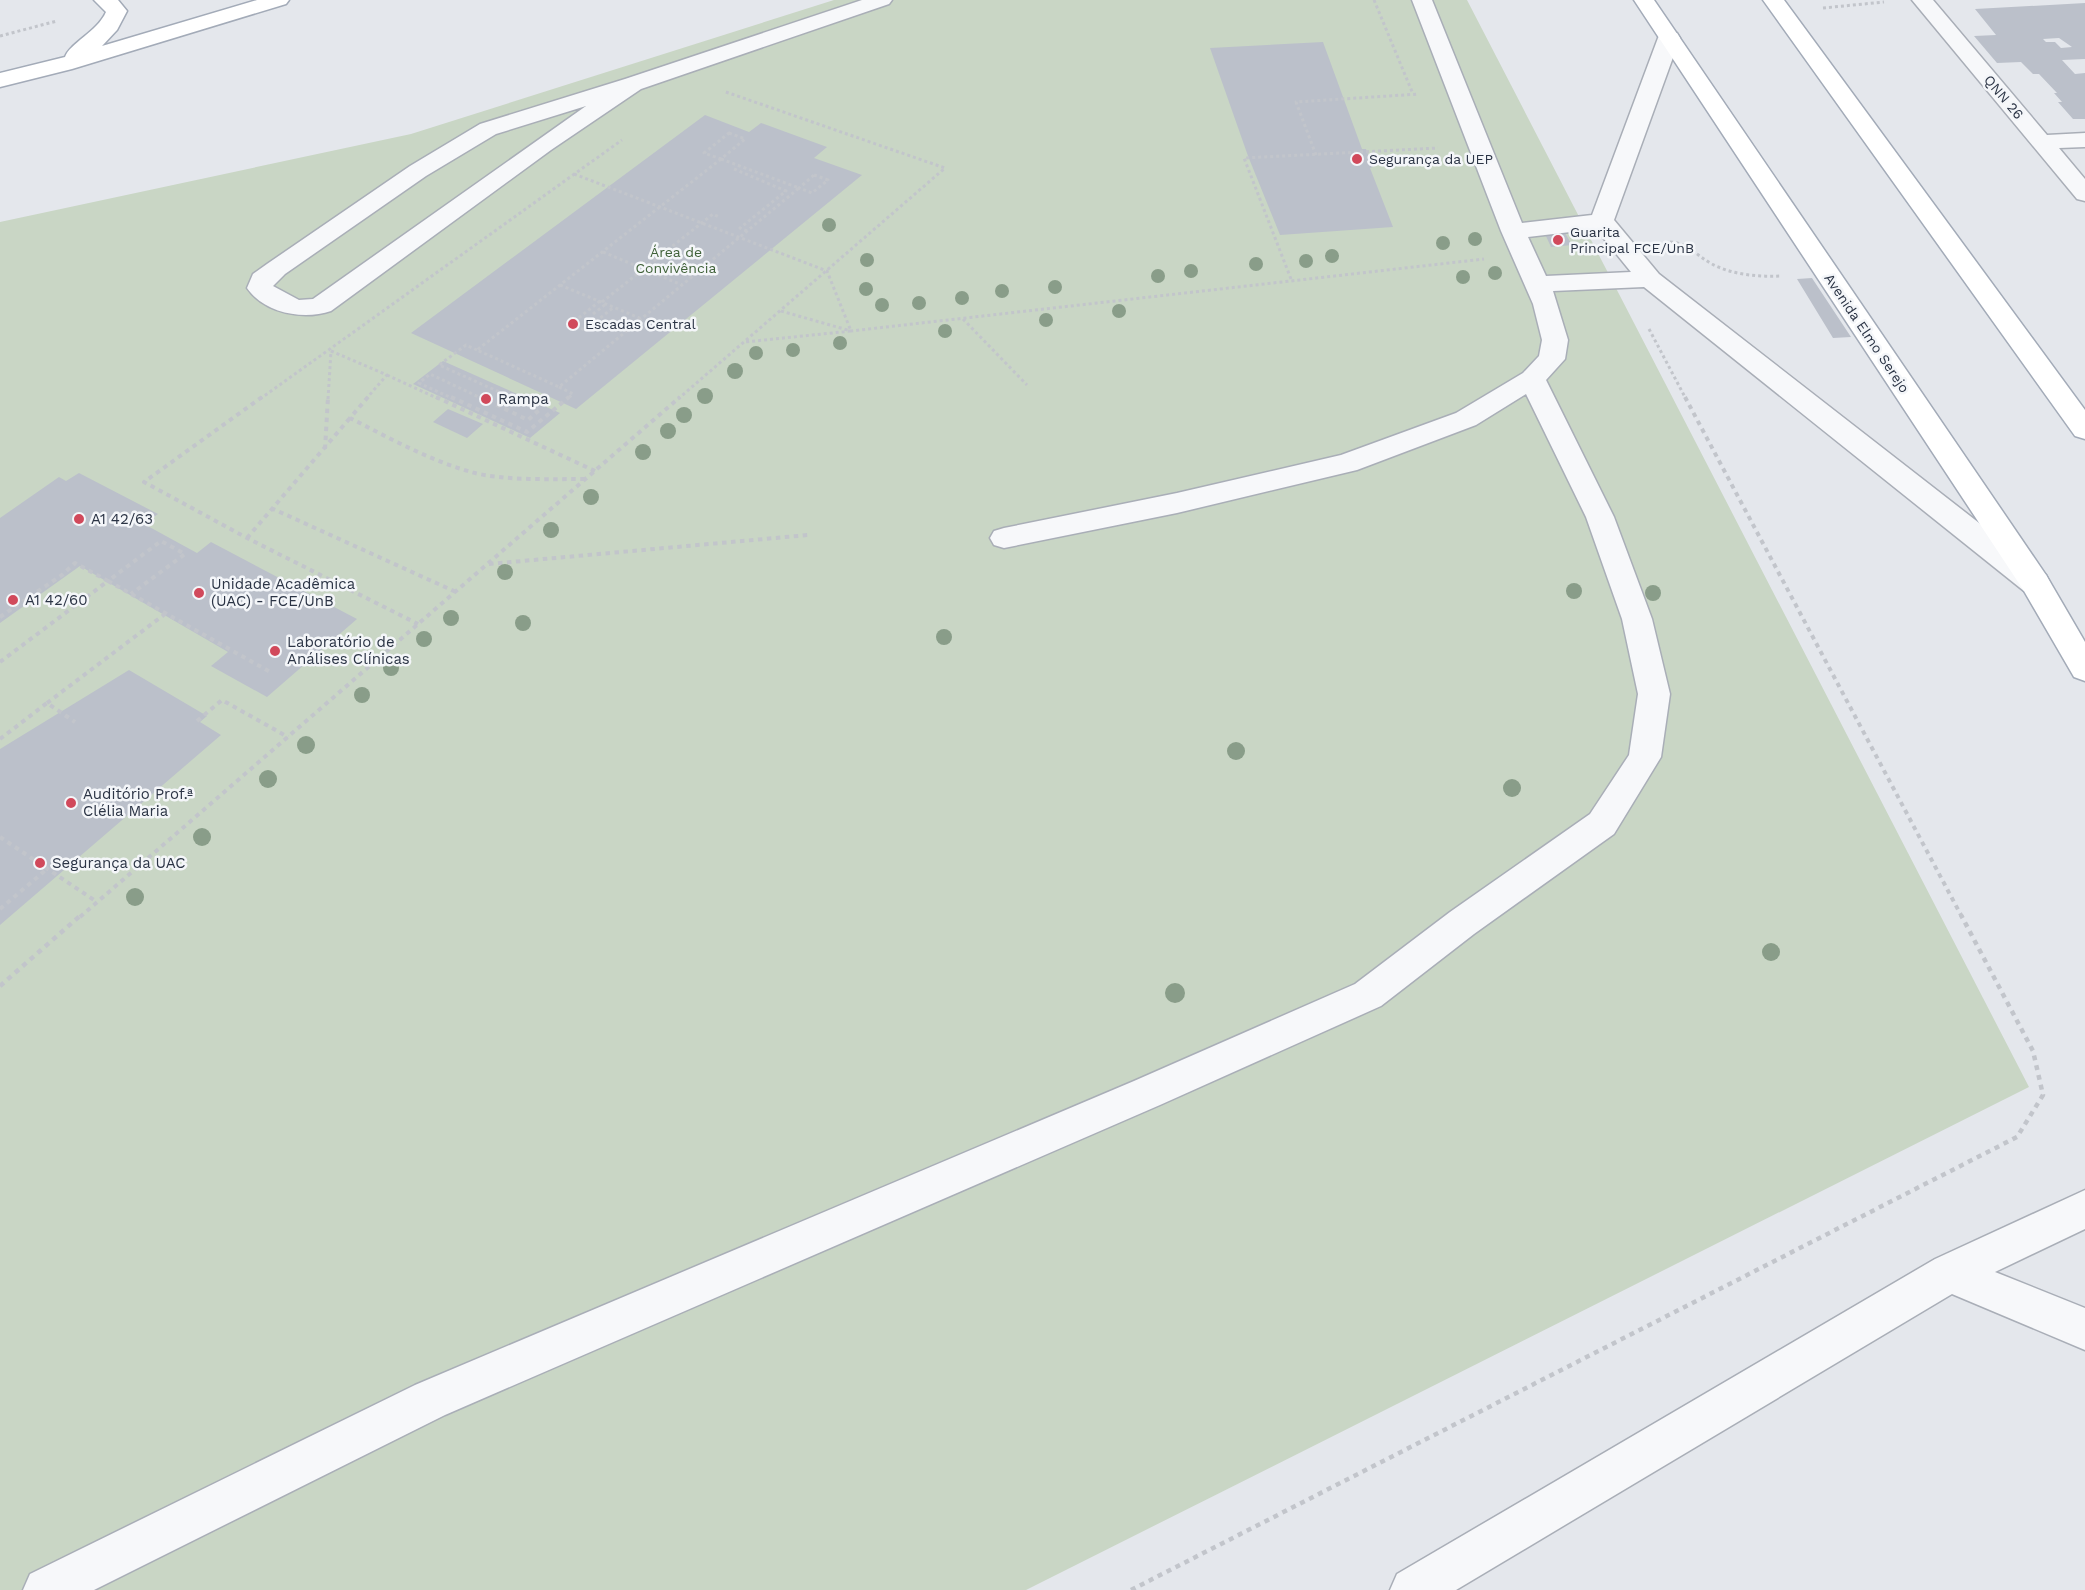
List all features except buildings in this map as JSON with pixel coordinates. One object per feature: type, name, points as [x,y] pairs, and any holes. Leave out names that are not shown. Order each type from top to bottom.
[{"type":"main road","points":[[64,64],[97,40],[112,24],[117,10],[104,0]]},
{"type":"main road","points":[[0,80],[64,64],[279,0]]},
{"type":"main road","name":"Avenida Elmo Serejo","points":[[1644,0],[2034,583],[2085,669]]},
{"type":"main road","points":[[1773,0],[2085,430]]},
{"type":"street","points":[[633,84],[543,145],[322,305],[312,310],[302,310],[260,288],[262,279],[276,269],[477,134],[515,118],[633,84],[882,0]]},
{"type":"street","points":[[1004,538],[1177,503],[1347,463],[1466,418],[1532,379],[1552,359],[1555,340],[1553,324],[1538,284],[1513,231],[1422,0]]},
{"type":"street","name":"QNN 26","points":[[1922,0],[2085,194]]},
{"type":"street","points":[[1602,221],[1669,38]]},
{"type":"street","points":[[2042,142],[2085,140]]},
{"type":"street","points":[[1513,231],[1602,221]]},
{"type":"street","points":[[1602,221],[1650,279],[2034,583]]},
{"type":"street","points":[[1538,284],[1650,279]]},
{"type":"street","points":[[46,1590],[430,1400],[1147,1093],[1368,995],[1462,923],[1602,824],[1645,757],[1654,694],[1637,619],[1600,517],[1532,379]]},
{"type":"street","points":[[1413,1590],[1949,1274],[2085,1209]]},
{"type":"street","points":[[1949,1274],[2085,1329]]},
{"type":"path","points":[[1374,0],[1413,94]]},
{"type":"path","points":[[1812,9],[1891,1]]},
{"type":"path","points":[[0,36],[63,19]]},
{"type":"path","points":[[0,986],[945,168],[723,91]]},
{"type":"path","points":[[1316,155],[1296,102],[1426,93]]},
{"type":"path","points":[[477,350],[603,252],[721,159],[746,139],[729,133],[704,153],[721,159],[800,187]]},
{"type":"path","points":[[316,362],[623,139]]},
{"type":"path","points":[[1291,279],[1244,158],[1481,146]]},
{"type":"path","points":[[734,170],[786,191],[740,228],[748,231]]},
{"type":"path","points":[[574,174],[827,271],[851,331]]},
{"type":"path","points":[[559,387],[740,238],[800,187],[814,176],[828,180],[812,194],[800,187],[796,184]]},
{"type":"path","points":[[706,212],[719,217]]},
{"type":"path","points":[[614,307],[585,330],[571,324],[603,302],[713,214]]},
{"type":"path","points":[[1621,246],[1679,242],[1714,265],[1760,278],[1790,275]]},
{"type":"path","points":[[603,252],[682,285]]},
{"type":"path","points":[[744,342],[1291,279],[1524,255]]},
{"type":"path","points":[[1131,1590],[2017,1137],[2043,1095],[2033,1051],[1623,280]]},
{"type":"path","points":[[560,285],[642,319]]},
{"type":"path","points":[[593,314],[603,302]]},
{"type":"path","points":[[780,311],[851,331]]},
{"type":"path","points":[[963,318],[1027,385]]},
{"type":"path","points":[[466,345],[559,387],[573,394],[526,432],[419,383],[430,374],[528,420],[539,411],[439,365],[466,345]]},
{"type":"path","points":[[331,351],[595,471]]},
{"type":"path","points":[[325,448],[331,351]]},
{"type":"path","points":[[331,351],[144,482],[247,538],[418,624]]},
{"type":"path","points":[[247,538],[387,375]]},
{"type":"path","points":[[350,418],[414,450],[473,473],[541,479],[586,479]]},
{"type":"path","points":[[271,508],[456,592]]},
{"type":"path","points":[[487,565],[808,536]]},
{"type":"path","points":[[0,662],[160,541],[185,554],[131,594]]},
{"type":"path","points":[[0,617],[62,575],[75,562],[272,674]]},
{"type":"path","points":[[0,739],[165,614]]},
{"type":"path","points":[[197,721],[222,700],[288,737]]},
{"type":"path","points":[[47,704],[75,722]]},
{"type":"path","points":[[0,837],[97,903]]},
{"type":"path","points":[[0,909],[47,869]]},
{"type":"green space","name":"Área de Convivência","points":[[834,0],[1467,0],[2029,1087],[1026,1590],[0,1590],[0,222],[411,134]]},
{"type":"place","name":"Segurança da UEP","points":[[1357,159]]},
{"type":"place","name":"Guarita Principal FCE/UnB","points":[[1558,240]]},
{"type":"place","name":"Escadas Central","points":[[573,324]]},
{"type":"place","name":"Rampa","points":[[486,399]]},
{"type":"place","name":"A1 42/63","points":[[79,519]]},
{"type":"place","name":"Unidade Acadêmica (UAC) - FCE/UnB","points":[[199,593]]},
{"type":"place","name":"A1 42/60","points":[[13,600]]},
{"type":"place","name":"Laboratório de Análises Clínicas","points":[[275,651]]},
{"type":"place","name":"Auditório Prof.ª Clélia Maria","points":[[71,803]]},
{"type":"place","name":"Segurança da UAC","points":[[40,863]]}]
